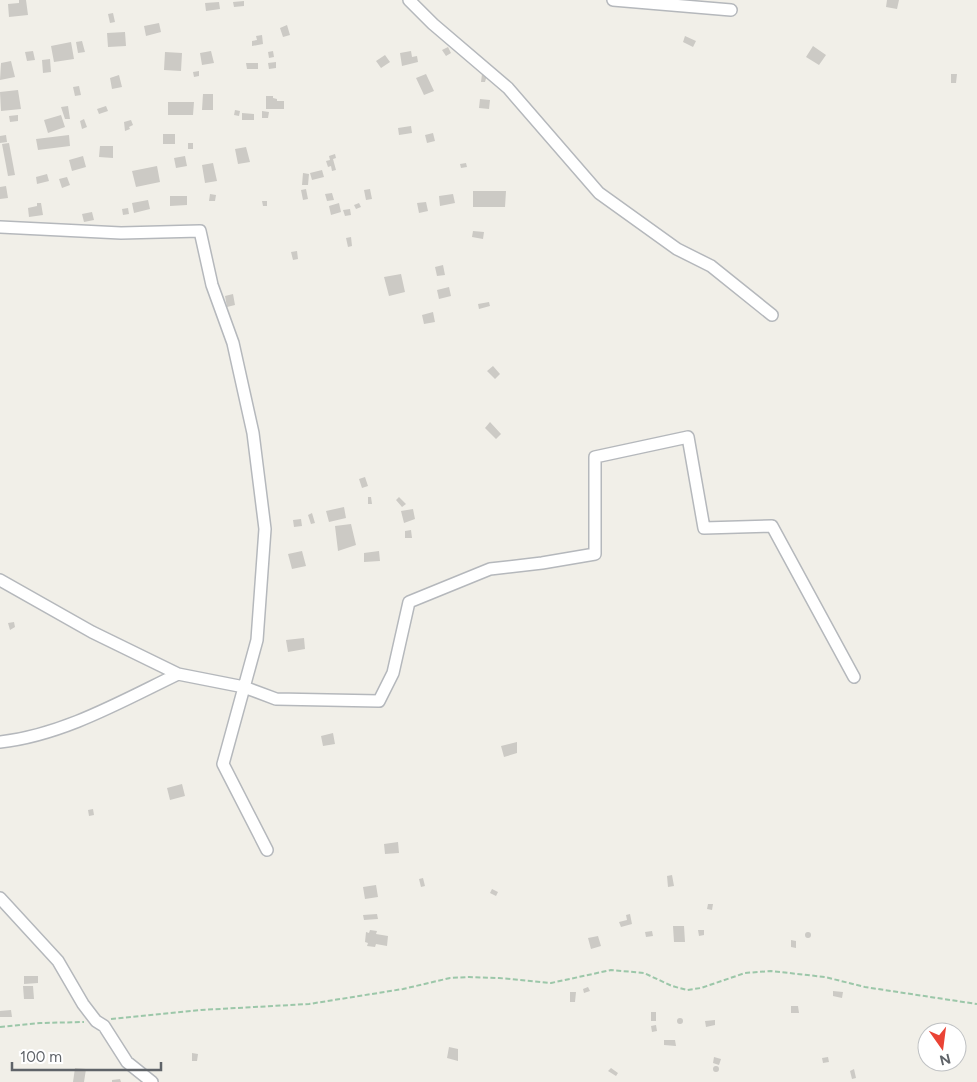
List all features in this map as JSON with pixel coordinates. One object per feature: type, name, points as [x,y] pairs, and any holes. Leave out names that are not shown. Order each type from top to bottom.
[{"type":"street","points":[[409,0],[433,24],[508,88],[598,193],[677,249],[711,266],[772,314]]},
{"type":"street","points":[[614,0],[731,10]]},
{"type":"street","points":[[0,227],[121,232],[200,231],[212,284],[233,344],[253,433],[265,529],[257,640],[223,764],[267,850]]},
{"type":"street","points":[[0,580],[92,632],[178,674],[244,687],[276,699],[378,701],[393,673],[409,602],[490,569],[595,554],[595,456],[688,437],[704,528],[772,526],[854,676]]},
{"type":"street","points":[[0,742],[39,736],[104,710],[178,674]]},
{"type":"street","points":[[0,898],[58,961],[77,996],[96,1021],[104,1026],[127,1062],[152,1082]]},
{"type":"path","points":[[0,1026],[96,1021],[201,1010],[309,1004],[469,976],[551,983],[611,970],[644,972],[672,986],[687,990],[701,988],[745,973],[771,971],[825,977],[865,987],[977,1004]]},
{"type":"building","points":[[19,0],[26,0],[28,15],[9,17],[8,4],[19,3]]},
{"type":"building","points":[[887,0],[899,0],[897,9],[886,7]]},
{"type":"building","points":[[244,1],[244,6],[234,7],[233,2]]},
{"type":"building","points":[[219,2],[220,9],[206,11],[205,3]]},
{"type":"building","points":[[113,13],[115,22],[110,23],[108,14]]},
{"type":"building","points":[[159,23],[161,32],[146,36],[144,26]]},
{"type":"building","points":[[287,25],[290,35],[283,37],[280,28]]},
{"type":"building","points":[[125,32],[126,46],[108,47],[107,33]]},
{"type":"building","points":[[262,35],[263,44],[252,46],[252,41],[257,40],[256,36]]},
{"type":"building","points":[[685,36],[696,41],[693,47],[683,42]]},
{"type":"building","points":[[82,41],[85,52],[78,53],[76,42]]},
{"type":"building","points":[[71,42],[74,59],[54,62],[51,46]]},
{"type":"building","points":[[813,46],[826,55],[819,65],[806,57]]},
{"type":"building","points":[[448,47],[451,53],[446,56],[442,50]]},
{"type":"building","points":[[33,51],[35,60],[27,61],[25,52]]},
{"type":"building","points":[[211,51],[214,63],[202,65],[200,53]]},
{"type":"building","points":[[273,51],[274,57],[269,58],[268,52]]},
{"type":"building","points":[[411,51],[412,57],[417,56],[418,62],[402,66],[400,53]]},
{"type":"building","points":[[165,52],[182,53],[181,71],[164,70]]},
{"type":"building","points":[[385,55],[390,62],[381,68],[376,61]]},
{"type":"building","points":[[50,59],[51,72],[43,73],[42,60]]},
{"type":"building","points":[[11,61],[15,77],[0,80],[1,63]]},
{"type":"building","points":[[276,62],[276,68],[269,69],[268,63]]},
{"type":"building","points":[[246,63],[258,63],[258,69],[247,69]]},
{"type":"building","points":[[199,71],[199,76],[194,77],[193,72]]},
{"type":"building","points":[[426,74],[434,91],[424,95],[416,78]]},
{"type":"building","points":[[482,74],[487,75],[485,82],[481,82]]},
{"type":"building","points":[[951,74],[957,74],[956,83],[951,83]]},
{"type":"building","points":[[119,75],[122,87],[112,89],[110,78]]},
{"type":"building","points":[[79,86],[81,95],[75,96],[73,87]]},
{"type":"building","points":[[18,90],[21,109],[1,111],[0,92]]},
{"type":"building","points":[[203,94],[213,94],[213,110],[202,110]]},
{"type":"building","points":[[266,96],[273,96],[277,101],[284,101],[284,109],[266,109]]},
{"type":"building","points":[[480,99],[490,100],[489,109],[479,108]]},
{"type":"building","points":[[168,102],[194,102],[193,115],[168,115]]},
{"type":"building","points":[[68,106],[70,119],[65,119],[61,107]]},
{"type":"building","points":[[106,106],[108,111],[99,114],[97,109]]},
{"type":"building","points":[[235,110],[240,111],[239,116],[234,115]]},
{"type":"building","points":[[262,111],[269,112],[268,118],[262,118]]},
{"type":"building","points":[[242,113],[254,114],[254,120],[242,120]]},
{"type":"building","points":[[18,115],[18,121],[10,122],[9,116]]},
{"type":"building","points":[[61,115],[65,127],[48,133],[44,120]]},
{"type":"building","points":[[84,119],[87,127],[82,129],[80,121]]},
{"type":"building","points":[[131,120],[133,125],[125,131],[124,122]]},
{"type":"building","points":[[411,126],[412,133],[399,135],[398,128]]},
{"type":"building","points":[[433,133],[435,141],[427,143],[425,135]]},
{"type":"building","points":[[163,134],[175,134],[175,144],[163,144]]},
{"type":"building","points":[[6,135],[7,142],[0,143],[0,136]]},
{"type":"building","points":[[69,135],[70,146],[38,150],[36,139]]},
{"type":"building","points":[[9,143],[15,175],[8,176],[2,144]]},
{"type":"building","points":[[188,143],[193,143],[193,149],[188,149]]},
{"type":"building","points":[[100,146],[113,146],[113,158],[99,157]]},
{"type":"building","points":[[246,147],[250,162],[238,164],[235,149]]},
{"type":"building","points":[[335,154],[336,158],[333,159],[336,170],[332,171],[331,166],[328,167],[326,161],[330,160],[329,156]]},
{"type":"building","points":[[83,156],[86,167],[72,171],[69,160]]},
{"type":"building","points":[[185,156],[187,166],[176,168],[174,158]]},
{"type":"building","points":[[213,163],[217,181],[205,183],[202,165]]},
{"type":"building","points":[[466,163],[467,167],[461,168],[460,164]]},
{"type":"building","points":[[157,166],[160,182],[136,187],[132,171]]},
{"type":"building","points":[[322,170],[324,177],[312,180],[310,173]]},
{"type":"building","points":[[303,173],[309,174],[308,185],[302,185]]},
{"type":"building","points":[[47,174],[49,181],[37,184],[36,177]]},
{"type":"building","points":[[67,177],[70,185],[62,188],[59,179]]},
{"type":"building","points":[[6,186],[8,198],[0,199],[0,187]]},
{"type":"building","points":[[306,189],[308,199],[303,200],[301,190]]},
{"type":"building","points":[[370,189],[372,199],[366,200],[364,190]]},
{"type":"building","points":[[473,191],[506,191],[505,207],[473,207]]},
{"type":"building","points":[[332,193],[334,200],[327,201],[325,194]]},
{"type":"building","points":[[210,194],[216,195],[215,201],[209,201]]},
{"type":"building","points":[[453,194],[455,203],[440,206],[439,196]]},
{"type":"building","points":[[170,196],[187,196],[187,205],[170,206]]},
{"type":"building","points":[[148,200],[150,209],[134,213],[132,203]]},
{"type":"building","points":[[262,201],[267,201],[267,206],[263,206]]},
{"type":"building","points":[[426,202],[428,211],[419,213],[417,203]]},
{"type":"building","points":[[37,203],[41,203],[43,215],[29,217],[28,208],[37,206]]},
{"type":"building","points":[[339,203],[341,212],[331,215],[329,206]]},
{"type":"building","points":[[359,203],[361,207],[356,209],[354,205]]},
{"type":"building","points":[[128,208],[129,214],[123,215],[122,209]]},
{"type":"building","points":[[350,209],[351,215],[345,216],[343,210]]},
{"type":"building","points":[[92,212],[94,220],[84,222],[82,214]]},
{"type":"building","points":[[473,231],[484,232],[483,239],[472,237]]},
{"type":"building","points":[[351,237],[352,246],[348,247],[346,238]]},
{"type":"building","points":[[297,251],[298,259],[293,260],[291,252]]},
{"type":"building","points":[[443,265],[445,275],[437,276],[435,267]]},
{"type":"building","points":[[401,274],[405,292],[389,296],[384,277]]},
{"type":"building","points":[[449,287],[451,296],[439,299],[437,290]]},
{"type":"building","points":[[233,294],[235,305],[227,307],[225,296]]},
{"type":"building","points":[[489,302],[490,306],[479,309],[478,304]]},
{"type":"building","points":[[433,312],[435,322],[424,324],[422,315]]},
{"type":"building","points":[[493,366],[500,374],[495,379],[487,371]]},
{"type":"building","points":[[490,422],[501,434],[496,439],[485,428]]},
{"type":"building","points":[[365,477],[368,486],[362,488],[359,479]]},
{"type":"building","points":[[368,497],[371,497],[372,504],[368,504]]},
{"type":"building","points":[[399,497],[406,504],[402,507],[396,500]]},
{"type":"building","points":[[344,507],[346,518],[329,522],[326,511]]},
{"type":"building","points":[[413,509],[415,519],[404,523],[401,511]]},
{"type":"building","points":[[312,513],[315,523],[311,524],[308,515]]},
{"type":"building","points":[[301,519],[302,526],[294,527],[293,520]]},
{"type":"building","points":[[351,524],[356,545],[338,551],[335,526]]},
{"type":"building","points":[[411,530],[412,538],[405,538],[405,531]]},
{"type":"building","points":[[302,551],[306,566],[292,569],[288,554]]},
{"type":"building","points":[[379,551],[380,561],[364,562],[364,553]]},
{"type":"building","points":[[14,622],[15,627],[10,630],[8,623]]},
{"type":"building","points":[[304,638],[305,649],[288,652],[286,640]]},
{"type":"building","points":[[333,733],[335,744],[323,746],[321,736]]},
{"type":"building","points":[[517,742],[517,753],[504,757],[501,746]]},
{"type":"building","points":[[182,784],[185,796],[170,800],[167,788]]},
{"type":"building","points":[[93,809],[94,815],[89,816],[88,810]]},
{"type":"building","points":[[398,842],[399,853],[385,854],[384,844]]},
{"type":"building","points":[[672,875],[674,886],[668,887],[667,876]]},
{"type":"building","points":[[423,878],[425,886],[421,887],[419,879]]},
{"type":"building","points":[[376,885],[378,897],[365,899],[363,887]]},
{"type":"building","points":[[492,889],[498,892],[496,896],[490,893]]},
{"type":"building","points":[[708,904],[713,904],[712,910],[707,909]]},
{"type":"building","points":[[377,914],[378,919],[364,920],[363,915]]},
{"type":"building","points":[[630,914],[632,924],[621,927],[619,922],[627,920],[626,915]]},
{"type":"building","points":[[673,926],[684,926],[685,942],[674,942]]},
{"type":"building","points":[[370,930],[377,931],[376,934],[388,936],[387,946],[376,944],[375,947],[367,946],[368,943],[365,942],[366,932],[369,933]]},
{"type":"building","points":[[698,930],[704,930],[704,935],[699,936]]},
{"type":"building","points":[[652,931],[653,936],[646,937],[645,932]]},
{"type":"building","points":[[808,932],[811,935],[808,938],[805,935]]},
{"type":"building","points":[[598,936],[601,946],[591,949],[588,938]]},
{"type":"building","points":[[791,940],[796,941],[796,948],[791,947]]},
{"type":"building","points":[[24,976],[38,976],[38,983],[24,984]]},
{"type":"building","points":[[23,986],[33,986],[34,999],[24,999]]},
{"type":"building","points":[[588,987],[590,991],[584,993],[583,989]]},
{"type":"building","points":[[833,991],[843,992],[842,998],[833,996]]},
{"type":"building","points":[[570,992],[576,992],[575,1002],[570,1002]]},
{"type":"building","points":[[791,1006],[798,1006],[799,1013],[791,1013]]},
{"type":"building","points":[[11,1010],[12,1017],[0,1017],[0,1011]]},
{"type":"building","points":[[651,1012],[656,1012],[656,1021],[651,1021]]},
{"type":"building","points":[[680,1018],[683,1021],[680,1024],[677,1021]]},
{"type":"building","points":[[715,1020],[715,1025],[706,1027],[705,1021]]},
{"type":"building","points":[[656,1025],[657,1031],[652,1032],[651,1026]]},
{"type":"building","points":[[664,1040],[675,1040],[676,1046],[664,1045]]},
{"type":"building","points":[[449,1047],[458,1049],[458,1061],[447,1058]]},
{"type":"building","points":[[192,1053],[198,1054],[197,1061],[192,1061]]},
{"type":"building","points":[[714,1057],[721,1059],[719,1065],[713,1063]]},
{"type":"building","points":[[828,1057],[829,1062],[823,1063],[822,1058]]},
{"type":"building","points":[[716,1066],[719,1069],[716,1072],[713,1069]]},
{"type":"building","points":[[75,1068],[86,1069],[84,1082],[73,1082]]},
{"type":"building","points":[[611,1068],[618,1073],[616,1076],[608,1071]]},
{"type":"building","points":[[854,1069],[856,1078],[852,1079],[850,1071]]},
{"type":"building","points":[[120,1079],[121,1082],[112,1082],[112,1080]]}]
